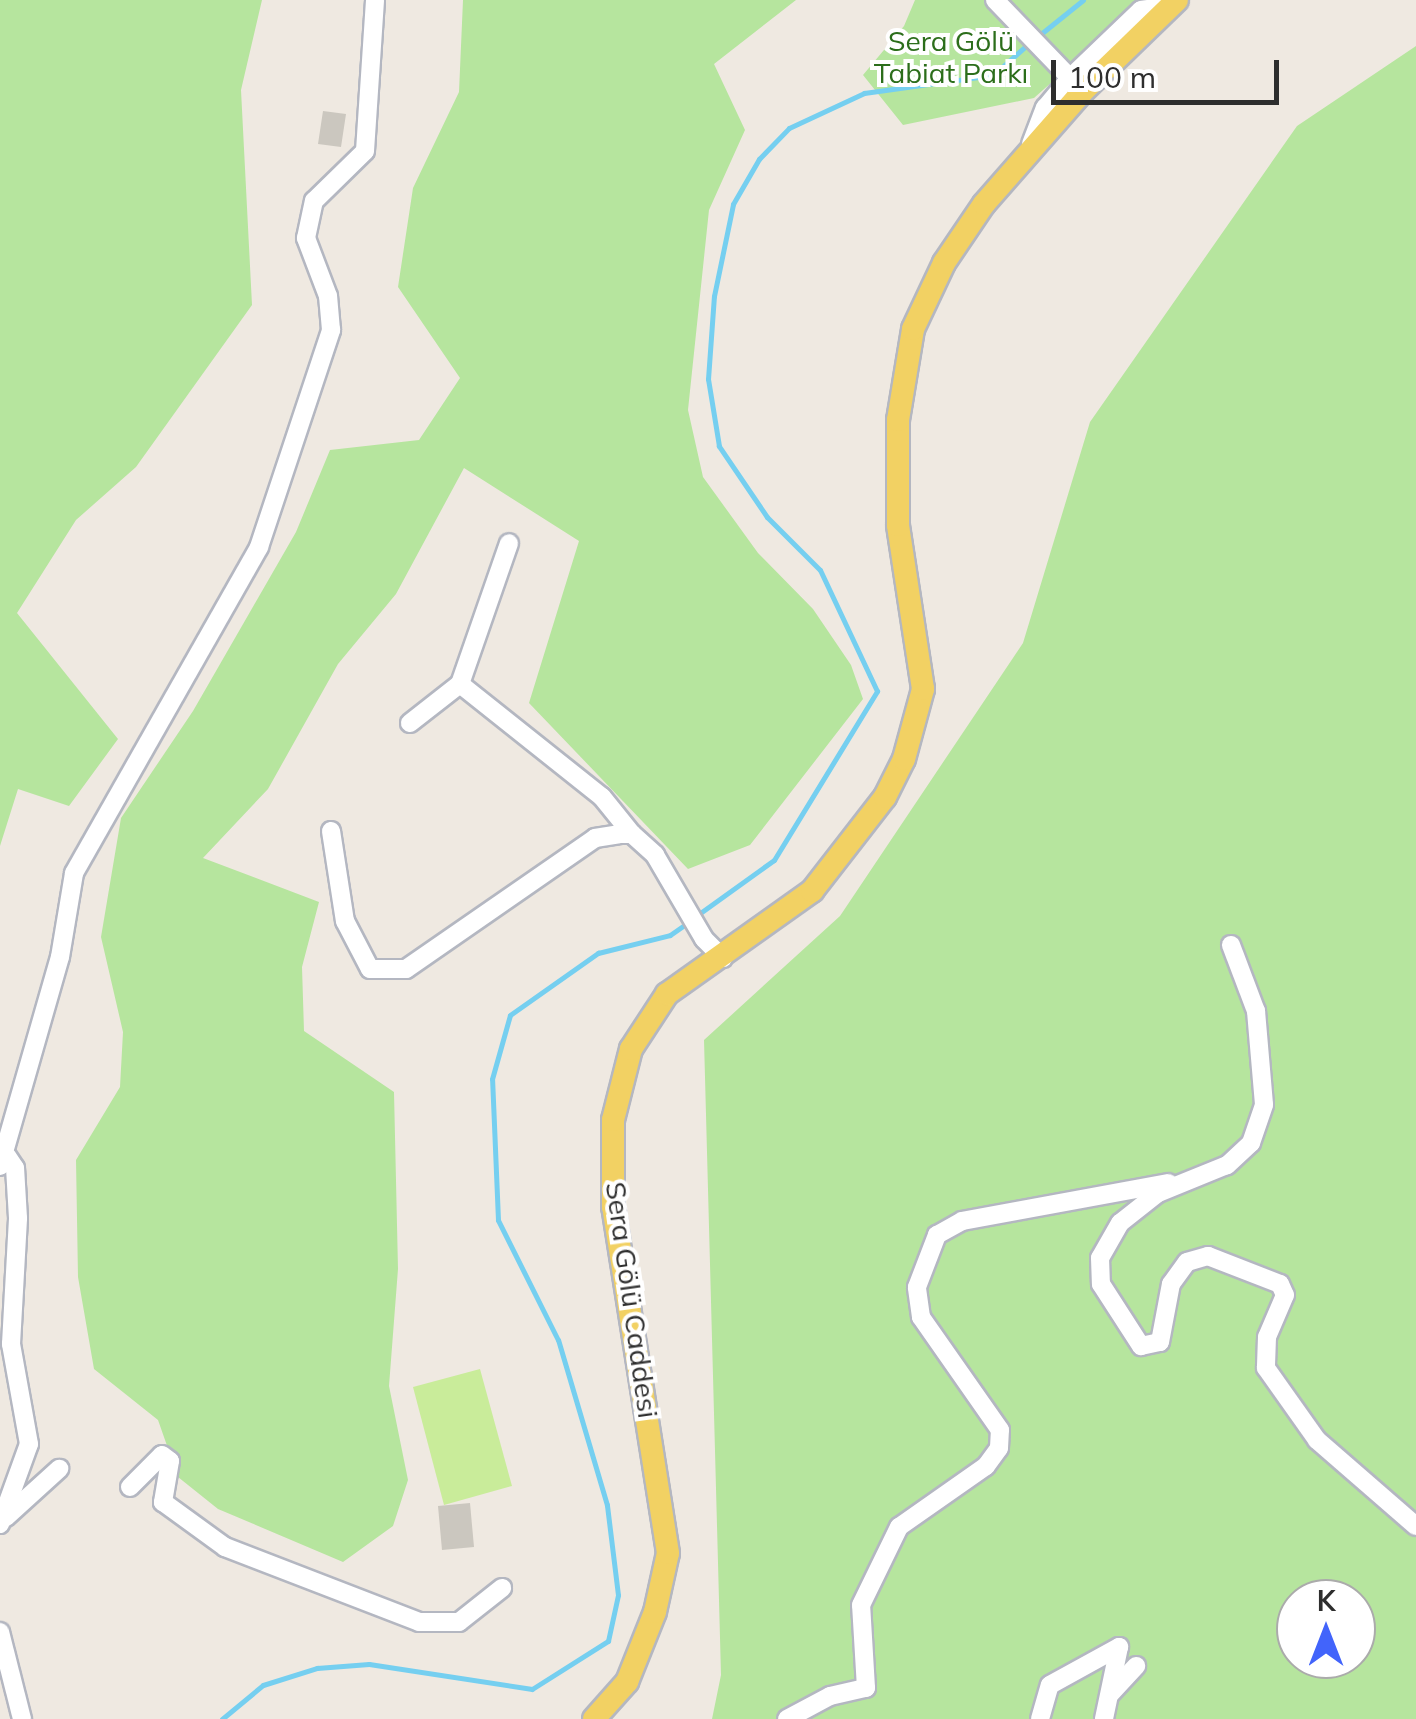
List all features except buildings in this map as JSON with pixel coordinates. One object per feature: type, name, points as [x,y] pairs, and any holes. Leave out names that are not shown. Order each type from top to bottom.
[{"type":"main road","name":"Sera Gölü Caddesi","points":[[594,1719],[626,1682],[655,1612],[668,1553],[613,1207],[613,1120],[631,1049],[666,994],[723,958],[812,891],[885,797],[904,759],[924,690],[898,525],[898,420],[913,328],[944,264],[1024,160],[1173,3]]},
{"type":"street","points":[[0,1522],[29,1444],[11,1344],[18,1218],[15,1168],[4,1161],[60,957],[74,874],[260,546],[331,330],[328,296],[306,238],[314,201],[365,152],[376,0]]},
{"type":"street","points":[[995,0],[1018,19],[1070,78]]},
{"type":"street","points":[[1024,160],[1046,108],[1070,78],[1141,10],[1173,3]]},
{"type":"street","points":[[410,723],[460,684],[510,543]]},
{"type":"street","points":[[460,684],[602,798],[655,855],[669,885],[704,939],[723,958]]},
{"type":"street","points":[[331,831],[345,921],[370,969],[406,969],[532,888],[595,838],[632,834]]},
{"type":"street","points":[[1230,945],[1256,1012],[1264,1106],[1251,1143],[1199,1178],[1158,1194],[1120,1224],[1100,1258],[1102,1284],[1142,1346],[1160,1342],[1171,1284],[1187,1262],[1208,1256],[1280,1284],[1285,1295],[1266,1337],[1266,1368],[1318,1440],[1416,1526]]},
{"type":"street","points":[[787,1719],[830,1696],[866,1688],[861,1605],[899,1527],[986,1466],[999,1448],[1000,1430],[921,1317],[917,1287],[937,1235],[962,1222],[1199,1178]]},
{"type":"street","points":[[130,1487],[162,1455],[170,1461],[163,1502],[225,1547],[419,1622],[458,1622],[502,1588]]},
{"type":"street","points":[[0,1522],[60,1469]]},
{"type":"street","points":[[0,1632],[22,1719]]},
{"type":"street","points":[[1040,1719],[1050,1684],[1119,1648],[1104,1719]]},
{"type":"street","points":[[1107,1697],[1136,1666]]},
{"type":"green space","points":[[0,0],[262,0],[241,90],[252,305],[136,467],[76,520],[17,613],[118,739],[69,806],[18,789],[0,846]]},
{"type":"green space","points":[[463,0],[796,0],[714,64],[745,130],[709,210],[688,410],[703,477],[758,553],[813,609],[851,665],[863,699],[750,845],[688,869],[529,703],[579,541],[464,468],[396,594],[338,664],[268,789],[203,858],[319,902],[302,967],[304,1031],[394,1092],[398,1269],[389,1386],[408,1480],[393,1526],[343,1562],[218,1509],[178,1477],[158,1420],[94,1369],[78,1277],[76,1160],[120,1087],[123,1032],[101,937],[121,818],[193,711],[296,532],[330,450],[419,440],[460,378],[398,287],[413,188],[459,92]]},
{"type":"green space","name":"Sera Gölü Tabiat Parkı","points":[[915,0],[1144,0],[1034,98],[903,125],[863,75],[904,26]]},
{"type":"green space","points":[[1416,46],[1416,1719],[712,1719],[721,1675],[704,1040],[840,916],[1023,643],[1090,422],[1297,126]]},
{"type":"green space","points":[[480,1369],[512,1486],[444,1505],[413,1387]]},
{"type":"waterway","points":[[1037,37],[1083,0]]},
{"type":"waterway","points":[[696,916],[774,860],[877,691],[820,570],[767,517],[719,446],[708,379],[714,296],[733,204],[759,159],[789,128],[864,93],[993,75],[1028,44]]},
{"type":"waterway","points":[[222,1719],[263,1685],[317,1668],[369,1664],[532,1689],[608,1641],[618,1595],[607,1505],[558,1340],[498,1220],[492,1079],[510,1015],[598,953],[670,935],[687,923]]}]
